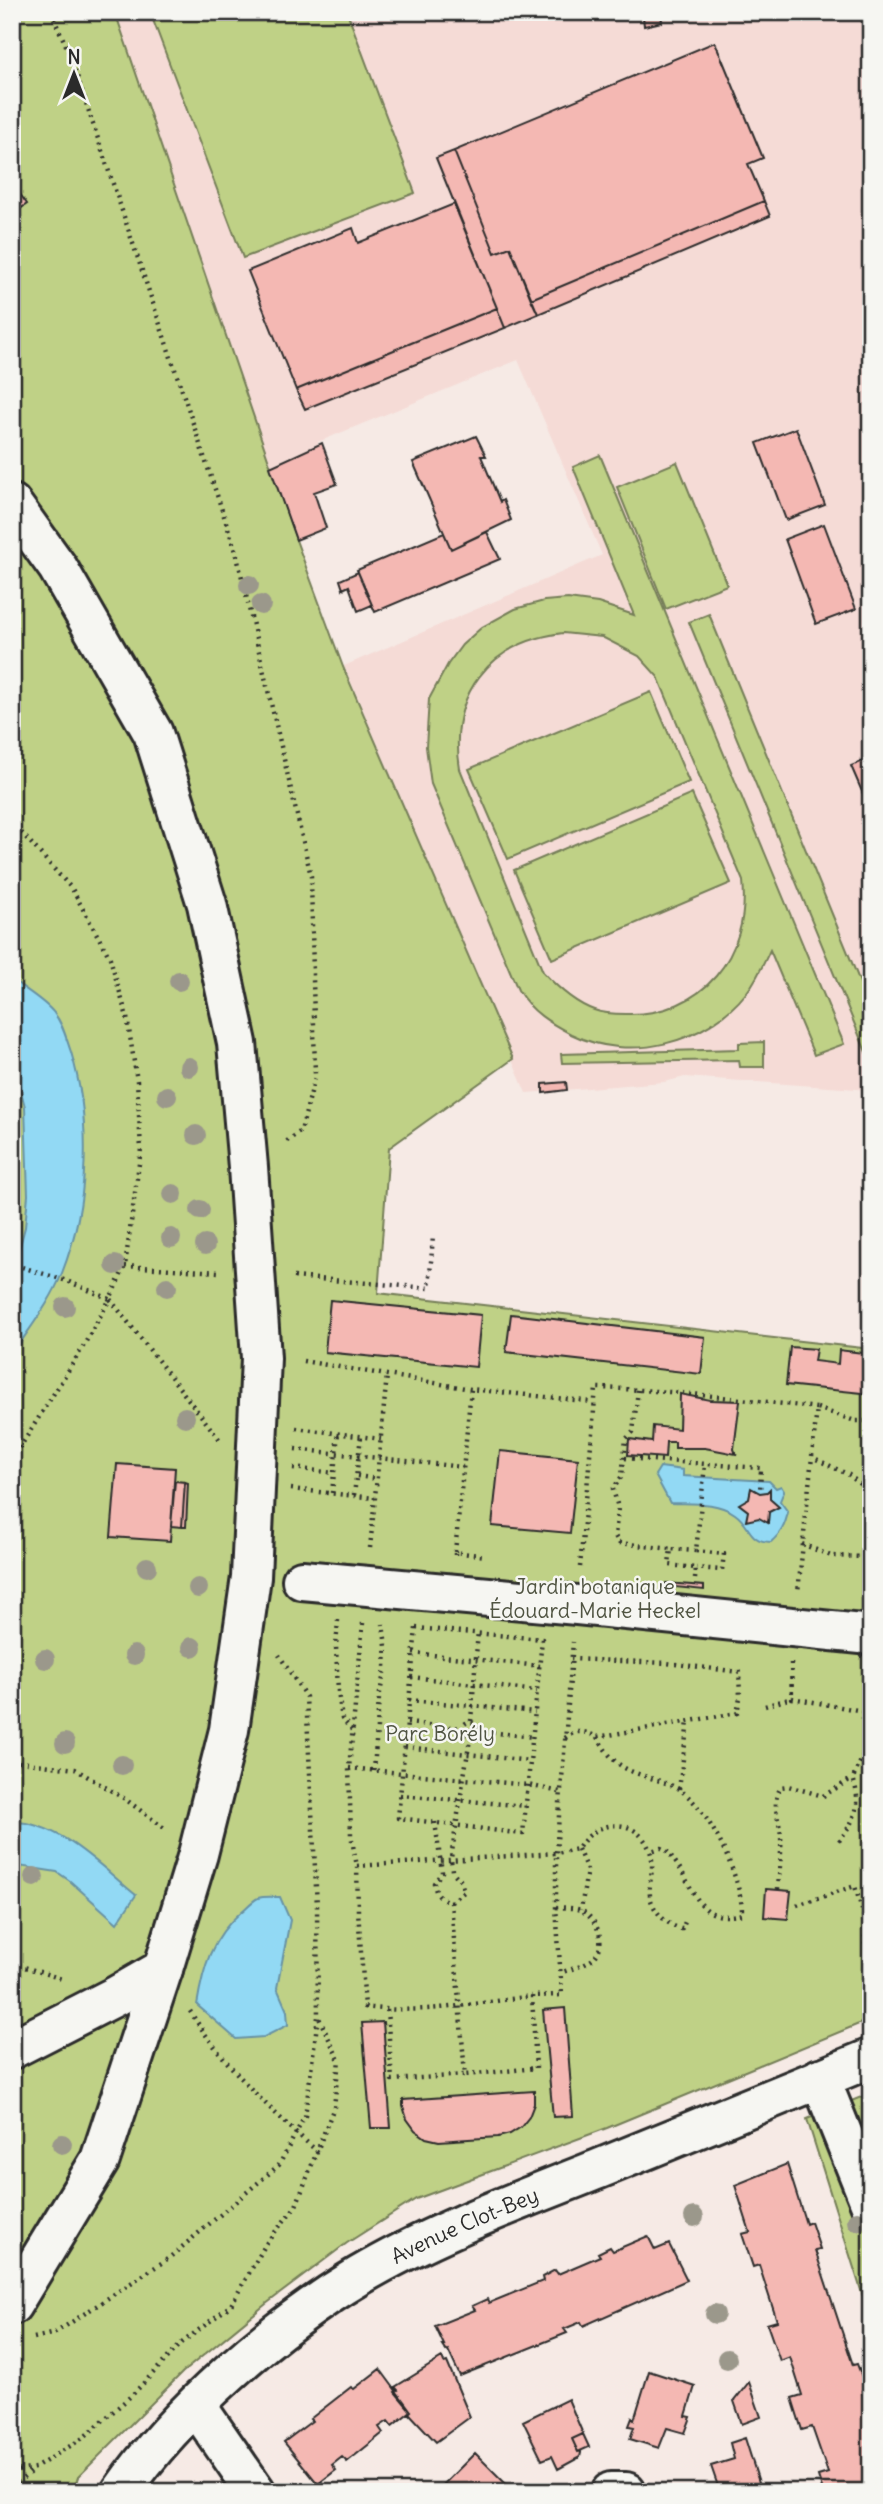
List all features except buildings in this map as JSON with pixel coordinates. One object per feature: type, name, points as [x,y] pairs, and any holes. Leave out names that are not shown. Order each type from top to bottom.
[{"type":"street","points":[[12,504],[58,568],[153,733],[207,904],[237,1043],[273,1488],[251,1577],[229,1730],[198,1854],[163,1969],[100,2160],[18,2323]]},
{"type":"street","points":[[302,1580],[871,1635]]},
{"type":"street","points":[[12,2049],[163,1969]]},
{"type":"street","name":"Avenue Clot-Bey","points":[[121,2492],[165,2436],[196,2405],[274,2336],[313,2306],[361,2275],[466,2223],[871,2058]]},
{"type":"street","points":[[820,2078],[871,2205]]},
{"type":"street","points":[[196,2405],[256,2492]]},
{"type":"street","points":[[611,2492],[626,2492]]},
{"type":"path","points":[[51,12],[69,52],[236,552],[311,876],[315,1077],[301,1131],[248,1167]]},
{"type":"path","points":[[12,822],[72,889],[110,958],[127,1017],[137,1081],[142,1149],[125,1266],[80,1352],[12,1460]]},
{"type":"path","points":[[125,1266],[429,1288],[433,1236]]},
{"type":"path","points":[[12,1264],[67,1281],[110,1299],[273,1488],[375,1498]]},
{"type":"path","points":[[303,1361],[471,1389],[593,1402]]},
{"type":"path","points":[[387,1375],[349,1768],[351,1835],[357,1866],[365,2007],[387,2010],[562,1994],[555,1907],[556,1853],[596,1388],[817,1408],[855,1421],[871,1421]]},
{"type":"path","points":[[455,1552],[471,1389]]},
{"type":"path","points":[[638,1390],[633,1432],[626,1439],[622,1476],[613,1489],[618,1508],[615,1536],[619,1543],[724,1555],[722,1570],[669,1565],[671,1549]]},
{"type":"path","points":[[792,1698],[791,1654],[817,1408]]},
{"type":"path","points":[[296,1428],[381,1439]]},
{"type":"path","points":[[332,1493],[338,1433]]},
{"type":"path","points":[[354,1495],[361,1436]]},
{"type":"path","points":[[294,1449],[463,1467]]},
{"type":"path","points":[[812,1457],[849,1475],[870,1492],[863,1558]]},
{"type":"path","points":[[625,1458],[761,1468],[760,1493]]},
{"type":"path","points":[[696,1551],[705,1465]]},
{"type":"path","points":[[292,1468],[334,1473]]},
{"type":"path","points":[[357,1476],[377,1479]]},
{"type":"path","points":[[802,1544],[831,1556],[871,1561]]},
{"type":"path","points":[[691,1618],[696,1568]]},
{"type":"path","points":[[353,1731],[342,1719],[336,1668],[339,1611],[367,1587]]},
{"type":"path","points":[[367,1587],[383,1624],[386,1657],[379,1698],[374,1771]]},
{"type":"path","points":[[416,1628],[478,1633],[542,1639],[523,1834],[398,1818],[416,1628]]},
{"type":"path","points":[[18,2323],[55,2333],[169,2258],[279,2165],[305,2116],[318,2017],[317,1906],[306,1696],[279,1654],[244,1630]]},
{"type":"path","points":[[471,1721],[478,1633]]},
{"type":"path","points":[[413,1653],[540,1666]]},
{"type":"path","points":[[571,1659],[667,1663],[739,1672],[740,1697],[737,1713],[597,1737]]},
{"type":"path","points":[[411,1677],[537,1690]]},
{"type":"path","points":[[765,1706],[792,1698],[871,1714]]},
{"type":"path","points":[[409,1700],[535,1712]]},
{"type":"path","points":[[471,1721],[477,1725],[478,1731],[475,1737],[470,1739],[463,1736],[461,1728],[465,1722],[471,1721]]},
{"type":"path","points":[[679,1789],[688,1722]]},
{"type":"path","points":[[407,1723],[461,1728]]},
{"type":"path","points":[[478,1731],[533,1737]]},
{"type":"path","points":[[564,1739],[571,1733],[583,1731],[597,1737],[612,1759],[625,1768],[679,1789],[691,1799],[704,1815],[726,1857],[743,1904],[742,1914],[732,1917],[718,1916],[706,1911],[696,1900],[684,1873],[668,1851],[661,1848],[650,1851]]},
{"type":"path","points":[[778,1889],[781,1836],[775,1816],[775,1802],[781,1787],[788,1786],[823,1796],[853,1778],[871,1738]]},
{"type":"path","points":[[435,1822],[442,1872],[434,1883],[436,1893],[441,1900],[451,1902],[464,1892],[461,1881],[452,1871],[451,1858],[470,1739]]},
{"type":"path","points":[[405,1747],[530,1761]]},
{"type":"path","points":[[12,1761],[75,1769],[125,1799],[198,1854]]},
{"type":"path","points":[[349,1768],[528,1785],[560,1792]]},
{"type":"path","points":[[839,1841],[855,1820],[858,1795],[853,1778]]},
{"type":"path","points":[[400,1795],[526,1806]]},
{"type":"path","points":[[357,1866],[556,1853],[578,1849],[585,1837],[607,1826],[622,1825],[634,1829],[650,1851],[653,1869],[649,1892],[653,1905],[672,1926],[682,1929],[685,1922]]},
{"type":"path","points":[[578,1849],[587,1871],[582,1910]]},
{"type":"path","points":[[797,1905],[855,1886],[865,1920],[865,1945],[871,1945]]},
{"type":"path","points":[[451,1902],[465,2075]]},
{"type":"path","points":[[555,1907],[582,1910],[594,1922],[600,1935],[600,1949],[592,1960],[560,1973]]},
{"type":"path","points":[[163,1969],[203,2033],[239,2076],[318,2152]]},
{"type":"path","points":[[387,2010],[392,2080],[465,2075],[536,2068],[532,1996]]},
{"type":"path","points":[[12,2487],[83,2438],[132,2395],[183,2342],[231,2305],[267,2242],[296,2206],[334,2107],[339,2060],[318,2017]]},
{"type":"path","points":[[12,2472],[36,2468]]},
{"type":"shaded area","points":[[115,12],[871,12],[871,1090],[685,1077],[664,1082],[526,1093],[344,666],[602,555],[518,360],[318,442],[318,445],[270,467]]},
{"type":"green space","name":"Parc Borély","points":[[12,12],[115,12],[296,540],[343,667],[513,1059],[389,1148],[378,1293],[871,1349],[871,2019],[607,2128],[416,2199],[347,2243],[266,2304],[183,2372],[78,2477],[73,2492],[12,2492]]},
{"type":"green space","points":[[150,12],[347,12],[415,193],[243,258]]},
{"type":"green space","points":[[600,455],[844,1044],[814,1055],[770,950],[751,987],[730,1010],[689,1036],[642,1047],[594,1043],[571,1034],[535,1011],[518,990],[431,784],[426,747],[429,699],[462,645],[482,627],[515,609],[544,601],[568,599],[598,603],[634,615],[573,467]],"holes":[[[563,633],[602,637],[639,656],[658,677],[743,881],[739,933],[730,956],[716,976],[699,992],[677,1004],[653,1012],[618,1014],[594,1010],[573,999],[543,972],[460,769],[458,742],[461,718],[468,696],[479,677],[495,660],[537,638]]]},
{"type":"green space","points":[[677,462],[727,585],[666,609],[617,487]]},
{"type":"green space","points":[[709,614],[871,1009],[871,1064],[689,622]]},
{"type":"green space","points":[[651,692],[689,782],[508,859],[469,769]]},
{"type":"green space","points":[[692,794],[731,883],[552,959],[514,870]]},
{"type":"green space","points":[[764,1042],[764,1067],[740,1067],[739,1060],[562,1063],[561,1054],[739,1049],[739,1043]]},
{"type":"green space","points":[[871,2093],[871,2322],[807,2119]]},
{"type":"water","points":[[12,979],[50,1009],[64,1031],[78,1079],[84,1163],[78,1219],[62,1273],[46,1305],[12,1355],[12,1276],[25,1227],[28,1195],[25,1107],[12,1057]]},
{"type":"water","points":[[660,1467],[683,1470],[683,1476],[769,1481],[776,1488],[781,1486],[784,1491],[780,1501],[788,1512],[784,1525],[771,1542],[764,1541],[754,1536],[740,1518],[728,1510],[704,1504],[670,1503],[655,1475]]},
{"type":"water","points":[[12,1822],[46,1829],[63,1837],[136,1895],[117,1923],[57,1872],[12,1865]]},
{"type":"water","points":[[280,1897],[290,1920],[277,1988],[287,2011],[288,2025],[264,2037],[236,2039],[197,2005],[206,1966],[222,1932],[241,1912],[258,1898]]},
{"type":"park label","name":"Jardin botanique Édouard-Marie Heckel","points":[[595,1598]]}]
